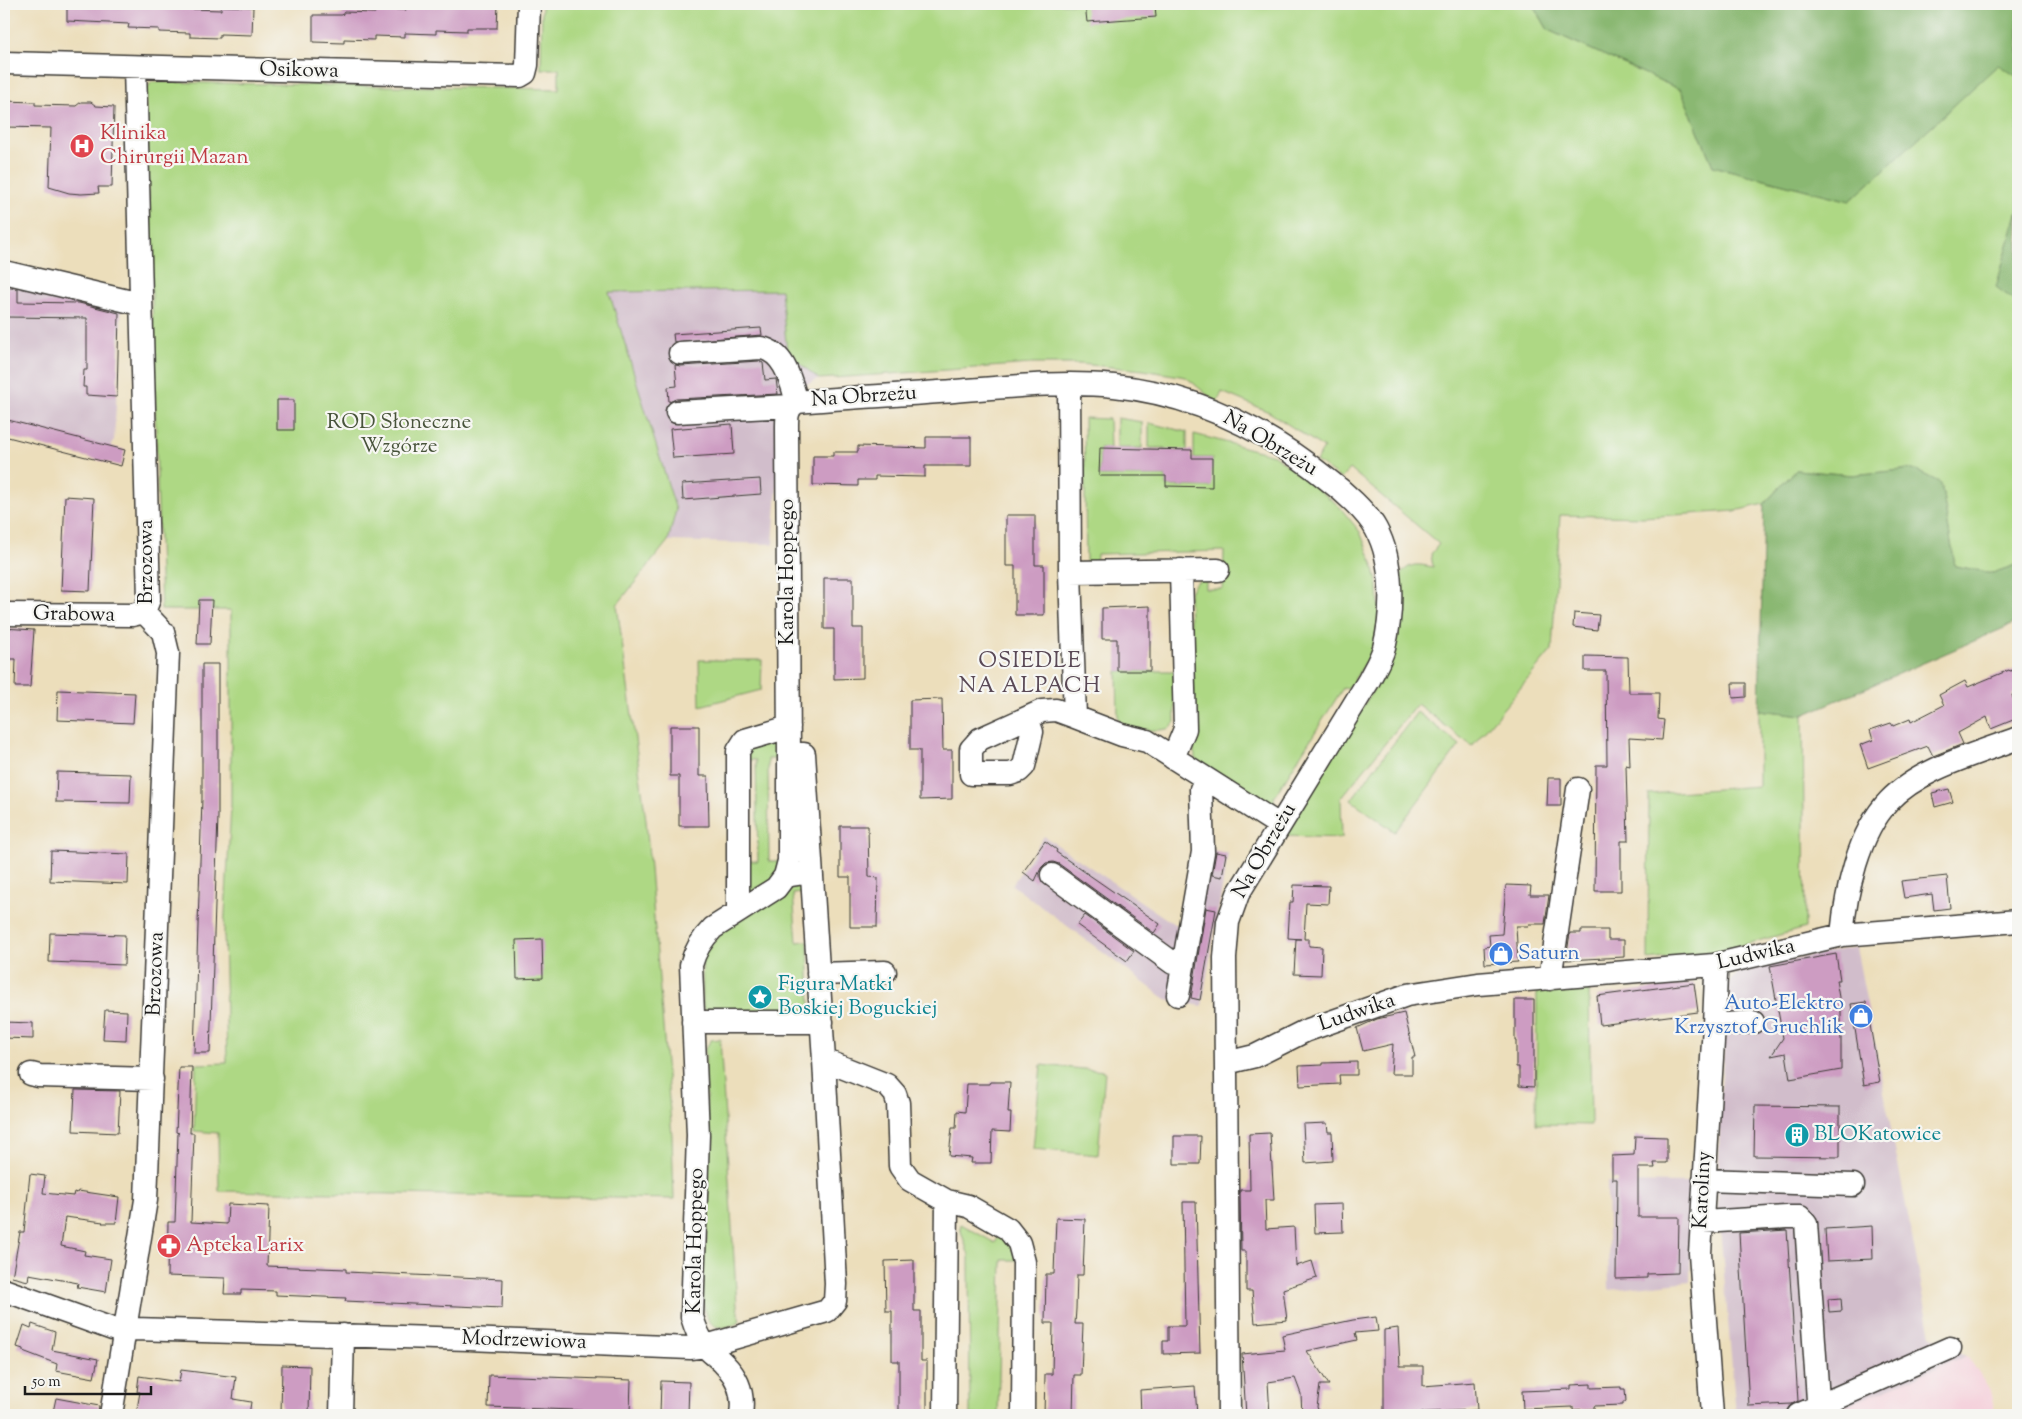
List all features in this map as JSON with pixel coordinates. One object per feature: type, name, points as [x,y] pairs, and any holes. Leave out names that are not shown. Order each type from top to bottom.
[{"type":"street","name":"Osikowa","points":[[4,63],[520,76],[525,73],[527,65],[529,4]]},
{"type":"street","name":"Brzozowa","points":[[111,1415],[146,1200],[168,654],[162,632],[144,612],[149,599],[135,67]]},
{"type":"street","points":[[4,272],[140,304]]},
{"type":"street","name":"Karola Hoppego","points":[[680,353],[761,348],[770,350],[782,363],[789,376],[792,409],[788,727],[789,861],[785,876],[776,888],[713,928],[705,936],[694,952],[691,965],[690,981],[698,1135],[692,1308],[694,1325],[706,1346],[827,1311],[835,1301],[836,1284],[822,1022]]},
{"type":"street","name":"Na Obrzeżu","points":[[678,412],[792,409],[1043,384],[1115,386],[1174,397],[1218,412],[1263,434],[1300,457],[1347,494],[1376,527],[1382,543],[1389,578],[1390,610],[1383,651],[1369,680],[1238,894],[1228,922],[1225,958],[1226,1063]]},
{"type":"street","points":[[1069,385],[1070,572],[1075,716]]},
{"type":"street","points":[[1173,758],[1185,729],[1181,570]]},
{"type":"street","points":[[1070,572],[1218,570]]},
{"type":"street","name":"Grabowa","points":[[4,614],[132,615],[144,612]]},
{"type":"street","points":[[1027,718],[1032,732],[1024,766],[1019,771],[1010,774],[971,774],[971,749],[980,739],[1042,711],[1056,710],[1122,735],[1147,741],[1280,825]]},
{"type":"street","points":[[738,912],[738,751],[746,740],[788,727]]},
{"type":"street","points":[[1842,935],[1844,908],[1862,845],[1874,821],[1889,801],[1908,785],[1938,768],[2018,738],[2018,747]]},
{"type":"street","points":[[693,1022],[822,1022],[810,872],[804,754],[789,754]]},
{"type":"street","points":[[1178,995],[1203,852],[1201,789],[1207,780]]},
{"type":"street","points":[[1550,979],[1578,789]]},
{"type":"street","points":[[785,876],[810,872]]},
{"type":"street","points":[[1052,875],[1172,963],[1183,965]]},
{"type":"street","name":"Ludwika","points":[[1226,1063],[1255,1056],[1306,1031],[1407,995],[1478,984],[1714,965],[1842,935],[2018,921]]},
{"type":"street","name":"Karoliny","points":[[1712,1415],[1700,1253],[1714,1025],[1716,975],[1714,965]]},
{"type":"street","points":[[818,974],[884,972]]},
{"type":"street","points":[[1714,1025],[1754,1022]]},
{"type":"street","points":[[824,1060],[887,1085],[895,1094],[898,1104],[900,1166],[910,1180],[946,1201],[968,1206],[1000,1224],[1008,1229],[1018,1243],[1024,1262],[1023,1415]]},
{"type":"street","points":[[1226,1063],[1229,1415]]},
{"type":"street","points":[[31,1074],[39,1076],[152,1079]]},
{"type":"street","points":[[1704,1180],[1853,1185]]},
{"type":"street","points":[[945,1415],[946,1201]]},
{"type":"street","points":[[1702,1222],[1800,1217],[1806,1223],[1818,1400],[1820,1406]]},
{"type":"street","name":"Modrzewiowa","points":[[4,1290],[118,1332],[134,1329],[690,1348],[706,1346]]},
{"type":"street","points":[[341,1415],[343,1335]]},
{"type":"street","points":[[706,1346],[726,1365],[739,1385],[741,1415]]},
{"type":"street","points":[[1798,1415],[1950,1348]]},
{"type":"shaded area","points":[[4,276],[122,303],[114,440],[110,447],[4,420]]},
{"type":"shaded area","points":[[781,290],[787,353],[819,379],[784,394],[773,544],[668,541],[676,510],[608,292]]},
{"type":"shaded area","points":[[1044,836],[1180,928],[1196,847],[1228,853],[1202,1006],[1167,1000],[1012,885]]},
{"type":"shaded area","points":[[1856,947],[1931,1335],[1967,1355],[1824,1415],[1736,1415],[1718,1203],[1720,1103],[1728,988],[1731,980],[1739,972],[1760,965]]},
{"type":"shaded area","points":[[1607,1182],[1692,1183],[1690,1281],[1609,1290]]},
{"type":"shaded area","points":[[1967,1355],[1990,1391],[1996,1415],[1824,1415]]},
{"type":"green space","name":"ROD Słoneczne Wzgórze","points":[[542,4],[1533,4],[1548,30],[1681,90],[1713,166],[1850,201],[1998,64],[2018,77],[2018,210],[1997,287],[2018,303],[2018,564],[1993,573],[1955,566],[1941,484],[1913,469],[1852,475],[1796,470],[1764,504],[1735,511],[1643,517],[1560,515],[1552,650],[1472,746],[1417,704],[1341,798],[1342,838],[1284,836],[1395,654],[1399,577],[1406,569],[1413,565],[1433,567],[1431,554],[1439,544],[1350,469],[1341,479],[1316,461],[1324,448],[1269,412],[1222,392],[1217,403],[1186,377],[1143,370],[1080,364],[1031,364],[819,379],[787,353],[781,290],[609,292],[676,510],[668,541],[617,605],[646,820],[672,1136],[674,1199],[219,1191],[218,1133],[194,1131],[196,1064],[227,1063],[224,931],[231,807],[231,610],[161,610],[146,91],[151,82],[559,89],[559,69],[541,69]]},
{"type":"green space","points":[[1533,4],[2018,4],[2018,77],[1998,65],[1850,201],[1713,166],[1681,90],[1548,30]]},
{"type":"green space","points":[[2018,210],[2018,303],[1996,287]]},
{"type":"green space","points":[[1084,418],[1109,419],[1110,448],[1100,448],[1099,476],[1166,476],[1166,486],[1211,487],[1212,458],[1194,458],[1194,434],[1274,455],[1338,505],[1360,532],[1373,564],[1378,586],[1379,617],[1376,635],[1368,659],[1348,689],[1343,688],[1274,797],[1274,807],[1269,807],[1197,760],[1194,753],[1189,596],[1195,584],[1206,577],[1206,589],[1223,589],[1224,551],[1097,554],[1096,565],[1086,562]]},
{"type":"green space","points":[[1117,418],[1142,422],[1142,448],[1117,448]]},
{"type":"green space","points":[[1149,423],[1187,432],[1187,450],[1166,458],[1165,448],[1149,448]]},
{"type":"green space","points":[[1913,469],[1941,483],[1955,566],[1993,573],[2018,564],[2018,622],[1803,715],[1759,710],[1764,504],[1796,470],[1852,475]]},
{"type":"green space","points":[[699,660],[762,660],[761,690],[700,706]]},
{"type":"green space","points":[[1117,671],[1174,672],[1175,722],[1171,727],[1160,730],[1146,730],[1132,728],[1121,722],[1118,718]]},
{"type":"green space","points":[[1759,710],[1803,715],[1805,928],[1714,953],[1648,960],[1649,794],[1759,786]]},
{"type":"green space","points":[[1417,712],[1460,745],[1395,832],[1351,800]]},
{"type":"green space","points":[[778,740],[781,759],[768,759],[769,861],[782,861],[774,880],[750,892],[745,887],[744,861],[758,861],[756,760],[744,760],[745,749]]},
{"type":"green space","points":[[797,885],[801,885],[804,893],[793,894],[797,942],[808,941],[810,1007],[805,1011],[709,1013],[703,1008],[702,957],[721,932]]},
{"type":"green space","points":[[1589,987],[1591,1125],[1536,1124],[1537,990]]},
{"type":"green space","points":[[720,1039],[737,1306],[740,1322],[726,1327],[717,1327],[710,1322],[704,1307],[703,1294],[708,1225],[705,1049],[711,1040]]},
{"type":"green space","points":[[1041,1065],[1105,1071],[1098,1155],[1033,1149]]},
{"type":"green space","points":[[961,1224],[995,1243],[1001,1232],[1019,1260],[1002,1260],[998,1415],[970,1415],[969,1256],[960,1228]]},
{"type":"building","points":[[67,4],[160,4],[190,6],[190,9],[221,10],[221,6],[253,7],[252,35],[220,34],[220,38],[190,37],[190,33],[128,28],[129,24],[67,21]]},
{"type":"building","points":[[437,4],[498,4],[497,28],[467,28],[467,31],[436,30],[436,34],[405,33],[405,37],[374,36],[374,40],[344,39],[344,43],[313,42],[313,15],[342,15],[344,12],[375,13],[375,9],[406,10],[406,6],[437,7]]},
{"type":"building","points":[[1085,4],[1155,4],[1156,17],[1087,22]]},
{"type":"building","points":[[4,101],[35,102],[35,105],[76,106],[81,102],[91,102],[96,106],[114,107],[112,187],[98,187],[99,193],[81,194],[69,193],[49,187],[51,128],[4,127]]},
{"type":"building","points":[[4,287],[18,289],[18,302],[79,303],[119,313],[117,397],[86,395],[86,387],[83,387],[84,370],[87,370],[87,318],[4,317]]},
{"type":"building","points":[[761,328],[762,335],[674,342],[673,334]]},
{"type":"building","points":[[759,361],[763,363],[765,380],[776,379],[778,394],[676,399],[669,402],[668,387],[677,386],[675,365]]},
{"type":"building","points":[[277,400],[294,400],[294,430],[277,430]]},
{"type":"building","points":[[4,419],[125,450],[121,466],[4,436]]},
{"type":"building","points":[[732,424],[734,454],[673,458],[670,429]]},
{"type":"building","points":[[926,437],[971,437],[971,466],[925,466],[925,477],[875,476],[875,480],[858,480],[858,486],[813,485],[813,456],[833,456],[833,452],[858,452],[858,446],[926,448]]},
{"type":"building","points":[[1100,448],[1192,450],[1192,458],[1212,458],[1212,487],[1166,486],[1166,476],[1099,476]]},
{"type":"building","points":[[760,479],[761,494],[683,500],[682,484]]},
{"type":"building","points":[[65,496],[94,498],[90,591],[61,590]]},
{"type":"building","points":[[1006,515],[1035,515],[1035,565],[1044,565],[1044,615],[1015,615],[1015,566],[1006,566]]},
{"type":"building","points":[[824,578],[853,578],[853,628],[863,628],[863,678],[834,679],[834,629],[824,629]]},
{"type":"building","points":[[199,600],[212,600],[210,644],[197,644]]},
{"type":"building","points":[[1150,606],[1150,671],[1117,671],[1117,639],[1102,639],[1102,608]]},
{"type":"building","points":[[1574,613],[1599,615],[1597,630],[1573,627]]},
{"type":"building","points":[[4,628],[34,630],[30,687],[15,687],[16,659],[4,659]]},
{"type":"building","points":[[1585,656],[1628,657],[1629,693],[1659,693],[1658,719],[1664,720],[1662,740],[1629,738],[1630,766],[1626,765],[1628,841],[1621,841],[1621,891],[1595,891],[1596,765],[1607,765],[1606,671],[1585,671]]},
{"type":"building","points":[[202,664],[218,664],[218,816],[210,1053],[194,1053],[202,798]]},
{"type":"building","points":[[2018,668],[2018,692],[2012,695],[2018,718],[1991,729],[1987,717],[1958,733],[1963,744],[1933,756],[1928,746],[1868,768],[1860,745],[1873,740],[1870,730],[1891,723],[1893,726],[1910,719],[1911,722],[1944,705],[1939,695],[1965,681],[1968,687]]},
{"type":"building","points":[[1732,683],[1746,683],[1746,697],[1733,698]]},
{"type":"building","points":[[58,690],[135,693],[133,723],[57,720]]},
{"type":"building","points":[[942,699],[943,750],[952,750],[952,799],[920,800],[920,750],[910,750],[910,700]]},
{"type":"building","points":[[670,726],[699,726],[699,776],[708,776],[709,826],[679,826],[679,776],[670,776]]},
{"type":"building","points":[[57,772],[131,774],[130,803],[56,802]]},
{"type":"building","points":[[1548,778],[1561,778],[1561,806],[1547,806]]},
{"type":"building","points":[[1949,789],[1953,802],[1935,807],[1932,793]]},
{"type":"building","points":[[840,826],[868,826],[869,877],[878,878],[877,927],[850,927],[850,877],[840,877]]},
{"type":"building","points":[[1045,841],[1057,850],[1056,852],[1160,924],[1154,933],[1059,864],[1053,862],[1046,863],[1041,868],[1035,881],[1023,872]]},
{"type":"building","points":[[51,851],[129,854],[128,884],[50,881]]},
{"type":"building","points":[[1216,852],[1226,854],[1222,877],[1212,875]]},
{"type":"building","points":[[1947,876],[1950,908],[1934,910],[1932,894],[1904,898],[1901,881]]},
{"type":"building","points":[[1294,885],[1329,886],[1328,904],[1306,903],[1304,939],[1309,939],[1309,946],[1322,947],[1321,975],[1294,974],[1296,939],[1301,939],[1288,938],[1290,902],[1293,902]]},
{"type":"building","points":[[1506,885],[1531,886],[1530,895],[1549,895],[1545,924],[1516,926],[1518,962],[1485,964],[1484,947],[1490,946],[1489,935],[1502,934]]},
{"type":"building","points":[[1206,908],[1216,910],[1200,1000],[1191,998]]},
{"type":"building","points":[[1085,915],[1134,951],[1127,961],[1077,925]]},
{"type":"building","points":[[1581,930],[1608,930],[1608,940],[1624,940],[1624,957],[1566,960],[1570,933],[1581,933]]},
{"type":"building","points":[[50,933],[125,935],[124,965],[49,962]]},
{"type":"building","points":[[542,939],[543,978],[517,979],[516,940]]},
{"type":"building","points":[[1836,954],[1840,980],[1836,980],[1841,1009],[1841,1070],[1790,1079],[1786,1053],[1771,1056],[1783,1038],[1770,966]]},
{"type":"building","points":[[1694,983],[1698,1012],[1600,1025],[1597,996]]},
{"type":"building","points":[[1515,1000],[1534,1000],[1534,1087],[1519,1086],[1519,1067],[1516,1067]]},
{"type":"building","points":[[1866,1002],[1880,1082],[1864,1085],[1851,1004]]},
{"type":"building","points":[[105,1010],[127,1011],[126,1040],[103,1039]]},
{"type":"building","points":[[1404,1013],[1415,1057],[1412,1057],[1412,1074],[1391,1074],[1393,1044],[1363,1051],[1357,1028],[1377,1019]]},
{"type":"building","points":[[4,1022],[33,1023],[33,1039],[4,1038]]},
{"type":"building","points":[[1357,1062],[1357,1075],[1339,1075],[1340,1084],[1300,1086],[1299,1066]]},
{"type":"building","points":[[179,1067],[192,1067],[190,1133],[194,1133],[191,1222],[227,1224],[228,1204],[269,1206],[267,1266],[346,1269],[346,1272],[503,1279],[502,1308],[345,1301],[346,1298],[276,1295],[276,1291],[241,1290],[241,1294],[224,1294],[225,1278],[167,1276],[168,1222],[175,1222],[179,1133],[176,1132]]},
{"type":"building","points":[[991,1082],[1010,1082],[1008,1113],[1011,1113],[1010,1132],[992,1131],[991,1163],[971,1163],[972,1158],[949,1156],[952,1128],[956,1128],[957,1111],[965,1112],[967,1084],[990,1084]]},
{"type":"building","points":[[75,1090],[120,1091],[118,1133],[73,1131]]},
{"type":"building","name":"BLOKatowice","points":[[1755,1106],[1840,1107],[1840,1157],[1754,1156]]},
{"type":"building","points":[[1327,1123],[1328,1132],[1332,1132],[1333,1161],[1305,1163],[1303,1124]]},
{"type":"building","points":[[1270,1133],[1274,1200],[1265,1200],[1266,1229],[1294,1227],[1296,1266],[1312,1261],[1317,1278],[1283,1289],[1287,1320],[1255,1323],[1252,1291],[1246,1291],[1246,1251],[1241,1251],[1240,1190],[1250,1190],[1249,1134]]},
{"type":"building","points":[[1174,1136],[1201,1136],[1200,1164],[1174,1164]]},
{"type":"building","points":[[1635,1136],[1667,1137],[1667,1163],[1654,1163],[1655,1168],[1638,1168],[1638,1217],[1679,1217],[1678,1273],[1647,1274],[1647,1278],[1616,1279],[1617,1179],[1612,1179],[1612,1156],[1634,1155]]},
{"type":"building","points":[[30,1174],[45,1176],[43,1193],[73,1196],[74,1192],[77,1193],[78,1191],[119,1197],[116,1223],[102,1223],[65,1217],[61,1246],[85,1251],[84,1255],[111,1259],[106,1292],[77,1287],[78,1283],[29,1274],[28,1281],[12,1277],[20,1232],[24,1232]]},
{"type":"building","points":[[1183,1202],[1196,1202],[1200,1353],[1163,1354],[1163,1341],[1168,1341],[1168,1326],[1185,1326]]},
{"type":"building","points":[[1342,1204],[1343,1232],[1315,1233],[1314,1205]]},
{"type":"building","points":[[1056,1218],[1085,1219],[1083,1275],[1077,1275],[1075,1324],[1083,1324],[1081,1375],[1074,1375],[1073,1415],[1044,1415],[1045,1374],[1052,1374],[1053,1323],[1045,1323],[1046,1274],[1054,1274]]},
{"type":"building","points":[[1872,1226],[1873,1259],[1827,1261],[1825,1229]]},
{"type":"building","points":[[1787,1230],[1798,1401],[1792,1404],[1749,1406],[1739,1233]]},
{"type":"building","points":[[914,1260],[914,1311],[921,1311],[921,1361],[927,1361],[927,1415],[899,1415],[899,1361],[892,1361],[892,1311],[886,1311],[885,1261]]},
{"type":"building","points":[[1841,1298],[1842,1311],[1829,1312],[1828,1299]]},
{"type":"building","points":[[1376,1317],[1378,1331],[1355,1333],[1357,1340],[1307,1351],[1329,1385],[1320,1385],[1317,1407],[1320,1415],[1302,1415],[1301,1394],[1295,1378],[1268,1382],[1270,1415],[1246,1415],[1242,1354],[1285,1350],[1282,1335]]},
{"type":"building","points":[[32,1324],[55,1332],[52,1350],[98,1359],[94,1378],[56,1371],[57,1364],[17,1347],[24,1325],[31,1328]]},
{"type":"building","points":[[1398,1328],[1400,1366],[1423,1366],[1423,1386],[1475,1382],[1477,1410],[1384,1414],[1384,1330]]},
{"type":"building","points":[[282,1365],[310,1366],[309,1415],[281,1415]]},
{"type":"building","points":[[181,1370],[236,1377],[233,1399],[251,1402],[249,1415],[218,1412],[217,1415],[136,1415],[140,1392],[137,1392],[139,1376],[179,1382]]},
{"type":"building","points":[[489,1375],[631,1380],[630,1412],[488,1407]]},
{"type":"building","points":[[661,1381],[689,1382],[688,1415],[660,1415]]},
{"type":"building","points":[[1591,1384],[1591,1388],[1621,1387],[1621,1389],[1625,1389],[1626,1402],[1623,1402],[1623,1405],[1594,1406],[1594,1409],[1573,1410],[1573,1407],[1523,1409],[1522,1391],[1571,1389],[1571,1385]]},
{"type":"building","points":[[1195,1386],[1197,1415],[1141,1415],[1140,1390]]},
{"type":"building","points":[[56,1398],[99,1406],[98,1415],[69,1415],[53,1412]]},
{"type":"place","name":"Klinika Chirurgii Mazan","points":[[82,146]]},
{"type":"place","name":"Saturn","points":[[1501,954]]},
{"type":"place","name":"Figura Matki Boskiej Boguckiej","points":[[760,997]]},
{"type":"place","name":"Auto-Elektro Krzysztof Gruchlik","points":[[1861,1016]]},
{"type":"place","name":"BLOKatowice","points":[[1797,1135]]},
{"type":"place","name":"Apteka Larix","points":[[169,1246]]},
{"type":"district","name":"OSIEDLE NA ALPACH","points":[[1030,674]]}]
